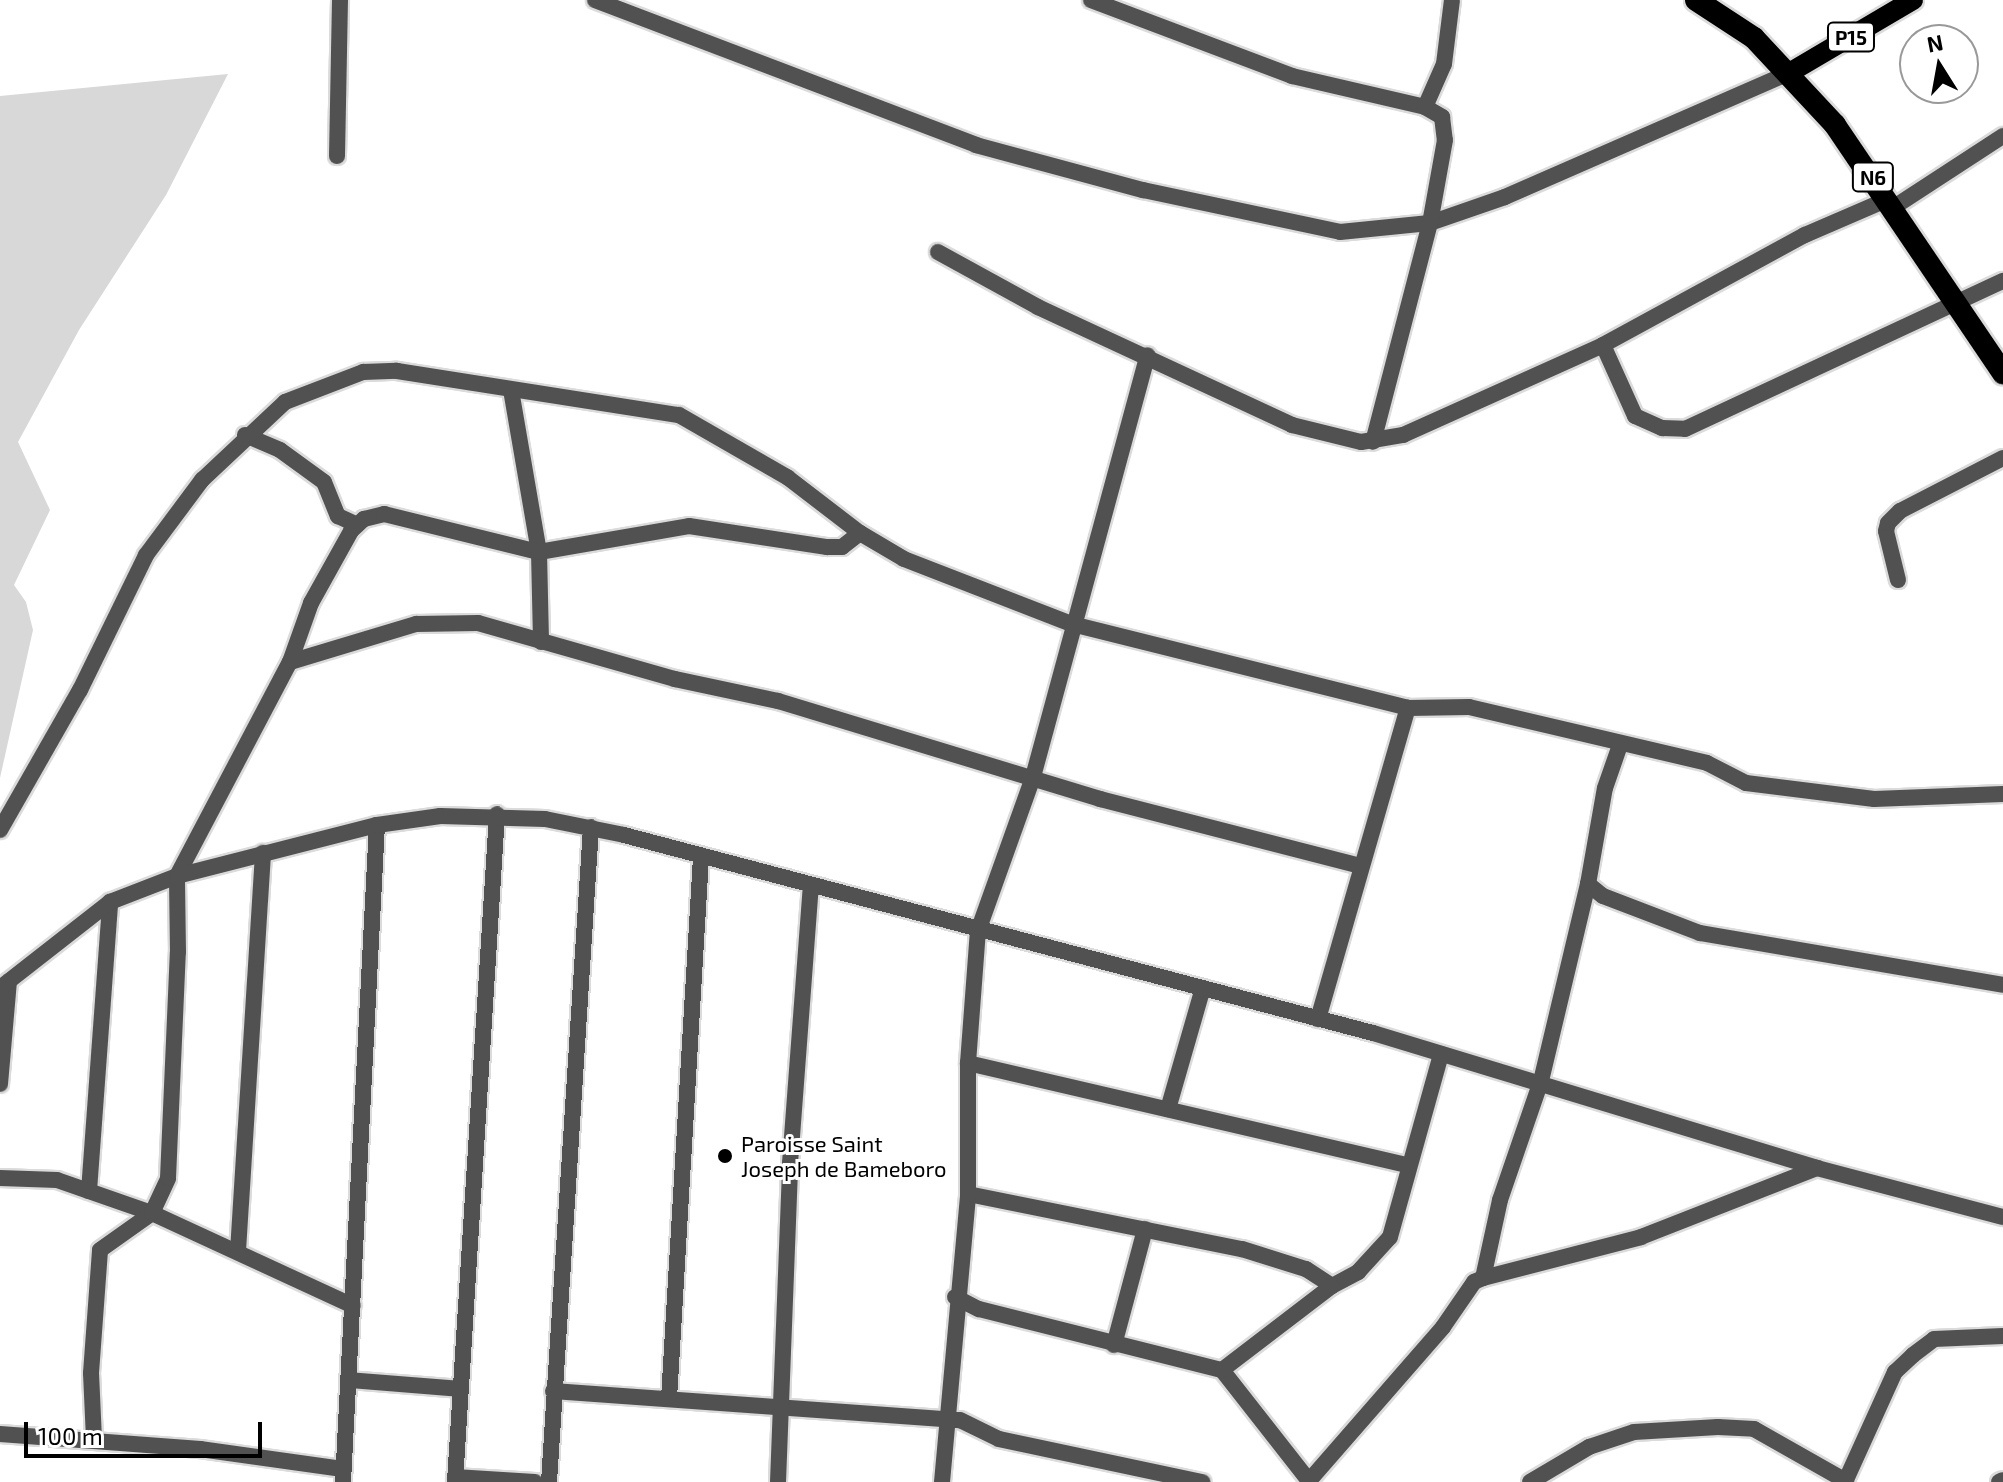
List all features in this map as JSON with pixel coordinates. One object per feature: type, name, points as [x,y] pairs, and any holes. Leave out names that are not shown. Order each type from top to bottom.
[{"type":"highway","name":"N6","points":[[1696,0],[1754,38],[1789,73],[1891,203],[1959,301],[2003,373]]},
{"type":"main road","name":"P15","points":[[1789,73],[1913,0]]},
{"type":"street","points":[[337,156],[340,0]]},
{"type":"street","points":[[595,0],[1006,154],[1326,230],[1430,223],[1505,197],[1789,73]]},
{"type":"street","points":[[1091,0],[1292,76],[1425,107],[1442,117],[1445,140],[1430,223],[1373,442]]},
{"type":"street","points":[[1425,107],[1444,64],[1452,0]]},
{"type":"street","points":[[938,252],[1038,307],[1148,355],[1292,425],[1344,441],[1373,442],[1403,435],[1603,345],[1805,235],[1891,203],[2003,136]]},
{"type":"street","points":[[1603,345],[1635,416],[1662,428],[1685,429],[2003,281]]},
{"type":"street","points":[[942,1482],[955,1297],[968,1194],[968,1063],[978,931],[1033,777],[1072,624],[1148,355]]},
{"type":"street","points":[[0,830],[80,690],[146,555],[202,480],[245,435],[285,402],[363,372],[397,371],[511,390],[639,405],[679,415],[787,477],[860,533],[928,570],[1072,624],[1408,708],[1469,707],[1620,745],[1707,763],[1746,783],[1874,799],[2003,794]]},
{"type":"street","points":[[511,390],[539,552],[541,642]]},
{"type":"street","points":[[245,435],[280,450],[324,482],[338,516],[357,525]]},
{"type":"street","points":[[1898,580],[1886,531],[1888,523],[1900,511],[2003,458]]},
{"type":"street","points":[[94,1439],[91,1373],[100,1250],[152,1213],[168,1178],[177,876],[290,662],[311,603],[357,525],[374,515],[394,516],[539,552],[689,526],[827,547],[842,547],[860,533]]},
{"type":"street","points":[[290,662],[434,621],[478,623],[541,642],[766,697],[1033,777],[1361,866]]},
{"type":"street","points":[[1318,1019],[1408,708]]},
{"type":"street","points":[[1483,1278],[1500,1200],[1541,1081],[1588,884],[1605,788],[1620,745]]},
{"type":"street","points":[[497,814],[455,1480],[535,1482]]},
{"type":"street","points":[[0,1084],[5,984],[110,902],[177,876],[377,825],[497,814],[591,827],[1202,991],[1318,1019],[1541,1081],[1817,1168],[2002,1214]]},
{"type":"street","points":[[0,1434],[94,1439],[343,1476],[377,825]]},
{"type":"street","points":[[549,1482],[591,827]]},
{"type":"street","points":[[238,1251],[263,853]]},
{"type":"street","points":[[669,1399],[701,857]]},
{"type":"street","points":[[1588,884],[1603,896],[1700,933],[2003,985]]},
{"type":"street","points":[[778,1482],[778,1409],[811,886]]},
{"type":"street","points":[[89,1191],[110,902]]},
{"type":"street","points":[[1168,1109],[1202,991]]},
{"type":"street","points":[[1222,1370],[1332,1286],[1358,1272],[1390,1237],[1406,1165],[1441,1054]]},
{"type":"street","points":[[968,1063],[1406,1165]]},
{"type":"street","points":[[955,1297],[979,1309],[1222,1370],[1308,1481],[1443,1327],[1474,1282],[1641,1237],[1817,1168]]},
{"type":"street","points":[[0,1178],[43,1178],[152,1213],[353,1306]]},
{"type":"street","points":[[968,1194],[1242,1249],[1314,1272],[1332,1286]]},
{"type":"street","points":[[1114,1345],[1145,1229]]},
{"type":"street","points":[[1530,1482],[1589,1447],[1634,1432],[1718,1427],[1754,1429],[1845,1482],[1895,1372],[1913,1355],[1934,1339],[2003,1336]]},
{"type":"street","points":[[349,1380],[460,1389]]},
{"type":"street","points":[[553,1391],[946,1419],[999,1439],[1202,1482]]},
{"type":"shaded area","points":[[228,74],[166,195],[79,330],[18,442],[50,510],[14,585],[26,602],[33,630],[0,778],[0,96]]},
{"type":"place","name":"Paroisse Saint Joseph de Bameboro","points":[[725,1156]]}]
